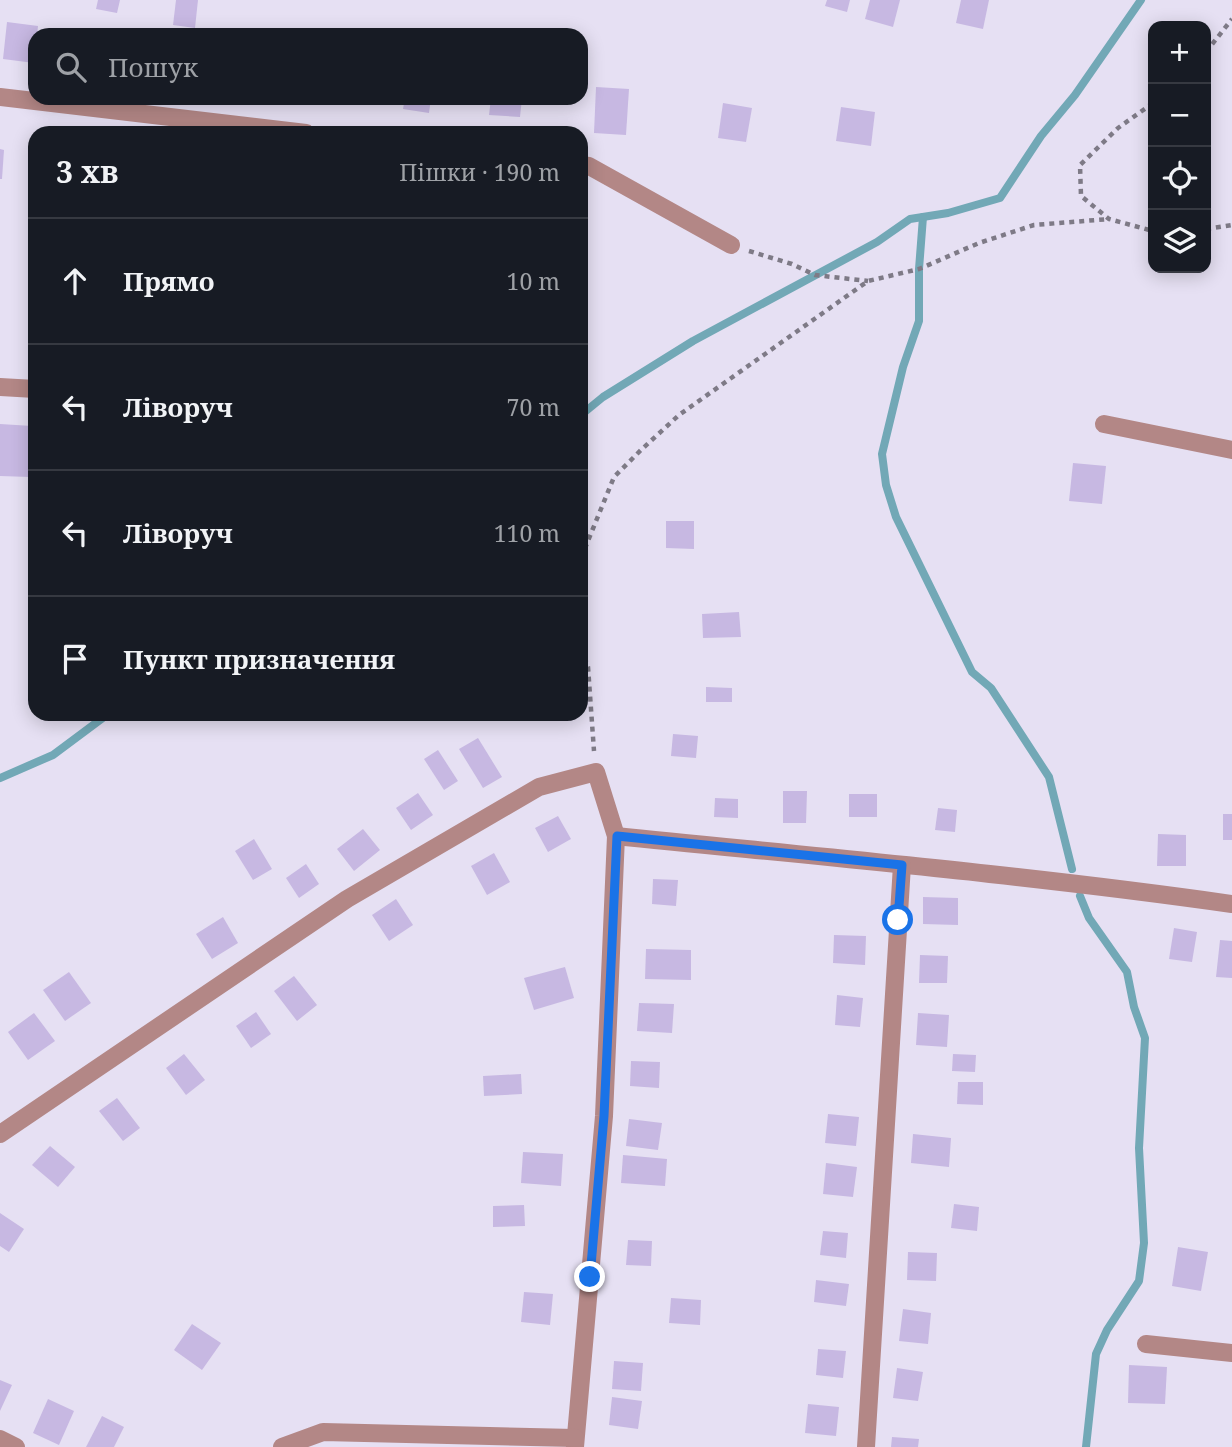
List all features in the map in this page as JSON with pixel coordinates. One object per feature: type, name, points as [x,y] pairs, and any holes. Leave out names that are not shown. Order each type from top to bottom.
[{"type":"street","points":[[0,97],[28,100]]},
{"type":"street","points":[[68,105],[246,126]]},
{"type":"street","points":[[588,166],[731,245]]},
{"type":"street","points":[[0,387],[28,389]]},
{"type":"street","points":[[1104,424],[1232,450]]},
{"type":"street","points":[[0,1134],[347,899],[539,786],[596,772],[617,836],[604,1116],[575,1442],[323,1432],[282,1447]]},
{"type":"street","points":[[617,836],[1146,892],[1232,905]]},
{"type":"street","points":[[866,1447],[902,865]]},
{"type":"street","points":[[1146,1344],[1232,1353]]},
{"type":"street","points":[[0,1439],[16,1447]]},
{"type":"path","points":[[1211,46],[1232,19]]},
{"type":"path","points":[[1110,219],[1081,196],[1080,165],[1118,128],[1148,107]]},
{"type":"path","points":[[731,245],[792,264],[815,275],[868,281],[919,269],[979,243],[1034,225],[1110,219],[1148,230]]},
{"type":"path","points":[[1211,228],[1232,225]]},
{"type":"path","points":[[588,541],[614,477],[678,415],[868,281]]},
{"type":"path","points":[[588,667],[596,772]]},
{"type":"building","points":[[98,0],[120,0],[117,13],[96,9]]},
{"type":"building","points":[[176,0],[198,0],[195,28],[173,25]]},
{"type":"building","points":[[827,0],[850,0],[847,12],[825,6]]},
{"type":"building","points":[[870,0],[900,0],[893,27],[865,19]]},
{"type":"building","points":[[961,0],[989,0],[983,29],[956,23]]},
{"type":"building","points":[[7,22],[38,26],[28,28],[28,62],[3,59]]},
{"type":"building","points":[[596,87],[629,89],[626,135],[594,133]]},
{"type":"building","points":[[723,103],[752,108],[746,142],[718,138]]},
{"type":"building","points":[[404,105],[430,105],[429,113],[403,109]]},
{"type":"building","points":[[490,105],[521,105],[520,117],[489,115]]},
{"type":"building","points":[[841,107],[875,112],[871,146],[836,141]]},
{"type":"building","points":[[0,149],[4,150],[2,179],[0,179]]},
{"type":"building","points":[[0,424],[28,426],[28,477],[0,476]]},
{"type":"building","points":[[1073,463],[1106,466],[1102,504],[1069,501]]},
{"type":"building","points":[[666,521],[694,521],[694,549],[666,548]]},
{"type":"building","points":[[739,612],[741,637],[703,638],[702,614]]},
{"type":"building","points":[[706,687],[732,688],[732,702],[706,702]]},
{"type":"building","points":[[673,734],[698,736],[696,758],[671,756]]},
{"type":"building","points":[[478,738],[502,777],[483,788],[459,749]]},
{"type":"building","points":[[438,750],[458,781],[444,790],[424,759]]},
{"type":"building","points":[[783,791],[807,791],[806,823],[783,823]]},
{"type":"building","points":[[418,793],[433,815],[411,830],[396,808]]},
{"type":"building","points":[[849,794],[877,794],[877,817],[849,817]]},
{"type":"building","points":[[715,798],[738,799],[738,818],[714,817]]},
{"type":"building","points":[[938,808],[957,810],[955,832],[935,830]]},
{"type":"building","points":[[1223,814],[1232,814],[1232,840],[1223,840]]},
{"type":"building","points":[[558,816],[571,839],[548,852],[535,828]]},
{"type":"building","points":[[363,829],[380,850],[354,871],[337,849]]},
{"type":"building","points":[[1158,834],[1186,835],[1186,866],[1157,866]]},
{"type":"building","points":[[254,839],[272,869],[253,880],[235,851]]},
{"type":"building","points":[[494,853],[510,882],[487,895],[471,866]]},
{"type":"building","points":[[306,864],[319,884],[299,898],[286,878]]},
{"type":"building","points":[[653,879],[678,880],[676,906],[652,904]]},
{"type":"building","points":[[923,897],[958,898],[958,925],[923,924]]},
{"type":"building","points":[[396,899],[413,925],[389,941],[372,915]]},
{"type":"building","points":[[223,917],[238,943],[212,959],[196,934]]},
{"type":"building","points":[[1174,928],[1197,932],[1192,962],[1169,959]]},
{"type":"building","points":[[834,935],[866,936],[865,965],[833,963]]},
{"type":"building","points":[[1220,940],[1232,941],[1232,978],[1216,977]]},
{"type":"building","points":[[646,949],[691,950],[691,980],[645,979]]},
{"type":"building","points":[[920,955],[948,956],[947,983],[919,983]]},
{"type":"building","points":[[565,967],[574,998],[534,1010],[524,978]]},
{"type":"building","points":[[69,972],[91,1003],[65,1021],[43,990]]},
{"type":"building","points":[[294,976],[317,1005],[297,1021],[274,991]]},
{"type":"building","points":[[837,995],[863,998],[860,1027],[835,1025]]},
{"type":"building","points":[[639,1003],[674,1004],[672,1033],[637,1031]]},
{"type":"building","points":[[256,1012],[271,1034],[251,1048],[236,1026]]},
{"type":"building","points":[[34,1013],[55,1041],[28,1060],[8,1032]]},
{"type":"building","points":[[918,1013],[949,1015],[947,1047],[916,1045]]},
{"type":"building","points":[[184,1054],[205,1080],[186,1095],[166,1068]]},
{"type":"building","points":[[953,1054],[976,1055],[975,1072],[952,1071]]},
{"type":"building","points":[[631,1061],[660,1062],[659,1088],[630,1086]]},
{"type":"building","points":[[521,1074],[522,1094],[484,1096],[483,1076]]},
{"type":"building","points":[[958,1082],[983,1082],[983,1105],[957,1104]]},
{"type":"building","points":[[117,1098],[140,1128],[123,1141],[99,1111]]},
{"type":"building","points":[[828,1114],[859,1117],[856,1146],[825,1143]]},
{"type":"building","points":[[629,1119],[662,1123],[658,1150],[626,1146]]},
{"type":"building","points":[[913,1134],[951,1138],[949,1167],[911,1163]]},
{"type":"building","points":[[50,1146],[75,1167],[58,1187],[32,1165]]},
{"type":"building","points":[[523,1152],[563,1154],[561,1186],[521,1183]]},
{"type":"building","points":[[623,1155],[667,1159],[665,1186],[621,1183]]},
{"type":"building","points":[[826,1163],[857,1167],[853,1197],[823,1194]]},
{"type":"building","points":[[954,1204],[979,1207],[977,1231],[951,1228]]},
{"type":"building","points":[[524,1205],[525,1226],[493,1227],[493,1206]]},
{"type":"building","points":[[0,1213],[24,1229],[9,1252],[0,1246]]},
{"type":"building","points":[[823,1231],[848,1233],[846,1258],[820,1255]]},
{"type":"building","points":[[628,1240],[652,1241],[651,1266],[626,1265]]},
{"type":"building","points":[[1178,1247],[1208,1252],[1201,1291],[1172,1286]]},
{"type":"building","points":[[908,1252],[937,1253],[936,1281],[907,1280]]},
{"type":"building","points":[[816,1280],[849,1284],[846,1306],[814,1302]]},
{"type":"building","points":[[524,1292],[553,1294],[550,1325],[521,1322]]},
{"type":"building","points":[[671,1298],[701,1300],[700,1325],[669,1323]]},
{"type":"building","points":[[903,1309],[931,1313],[928,1344],[899,1341]]},
{"type":"building","points":[[192,1324],[221,1343],[202,1370],[174,1350]]},
{"type":"building","points":[[818,1349],[846,1351],[843,1378],[816,1375]]},
{"type":"building","points":[[614,1361],[643,1363],[641,1391],[612,1389]]},
{"type":"building","points":[[1129,1365],[1167,1367],[1165,1404],[1128,1403]]},
{"type":"building","points":[[897,1368],[923,1372],[918,1401],[893,1398]]},
{"type":"building","points":[[0,1380],[12,1385],[0,1411]]},
{"type":"building","points":[[612,1397],[642,1401],[638,1429],[609,1425]]},
{"type":"building","points":[[48,1399],[74,1411],[59,1445],[33,1433]]},
{"type":"building","points":[[808,1404],[839,1407],[836,1436],[805,1433]]},
{"type":"building","points":[[102,1416],[124,1427],[114,1447],[86,1447]]},
{"type":"building","points":[[892,1437],[919,1439],[918,1447],[891,1447]]},
{"type":"waterway","points":[[588,409],[603,397],[693,341],[877,242],[910,219],[948,213],[1000,198],[1041,136],[1075,95],[1141,0]]},
{"type":"waterway","points":[[923,217],[919,321],[903,367],[882,454],[886,485],[896,517],[972,672],[991,688],[1049,777],[1072,869]]},
{"type":"waterway","points":[[0,778],[53,755],[99,721]]},
{"type":"waterway","points":[[1080,896],[1089,918],[1127,972],[1134,1007],[1145,1038],[1139,1148],[1144,1243],[1139,1281],[1107,1330],[1096,1354],[1086,1447]]},
{"type":"route","points":[[590,1277],[604,1116],[617,836],[902,865],[898,920]]}]
